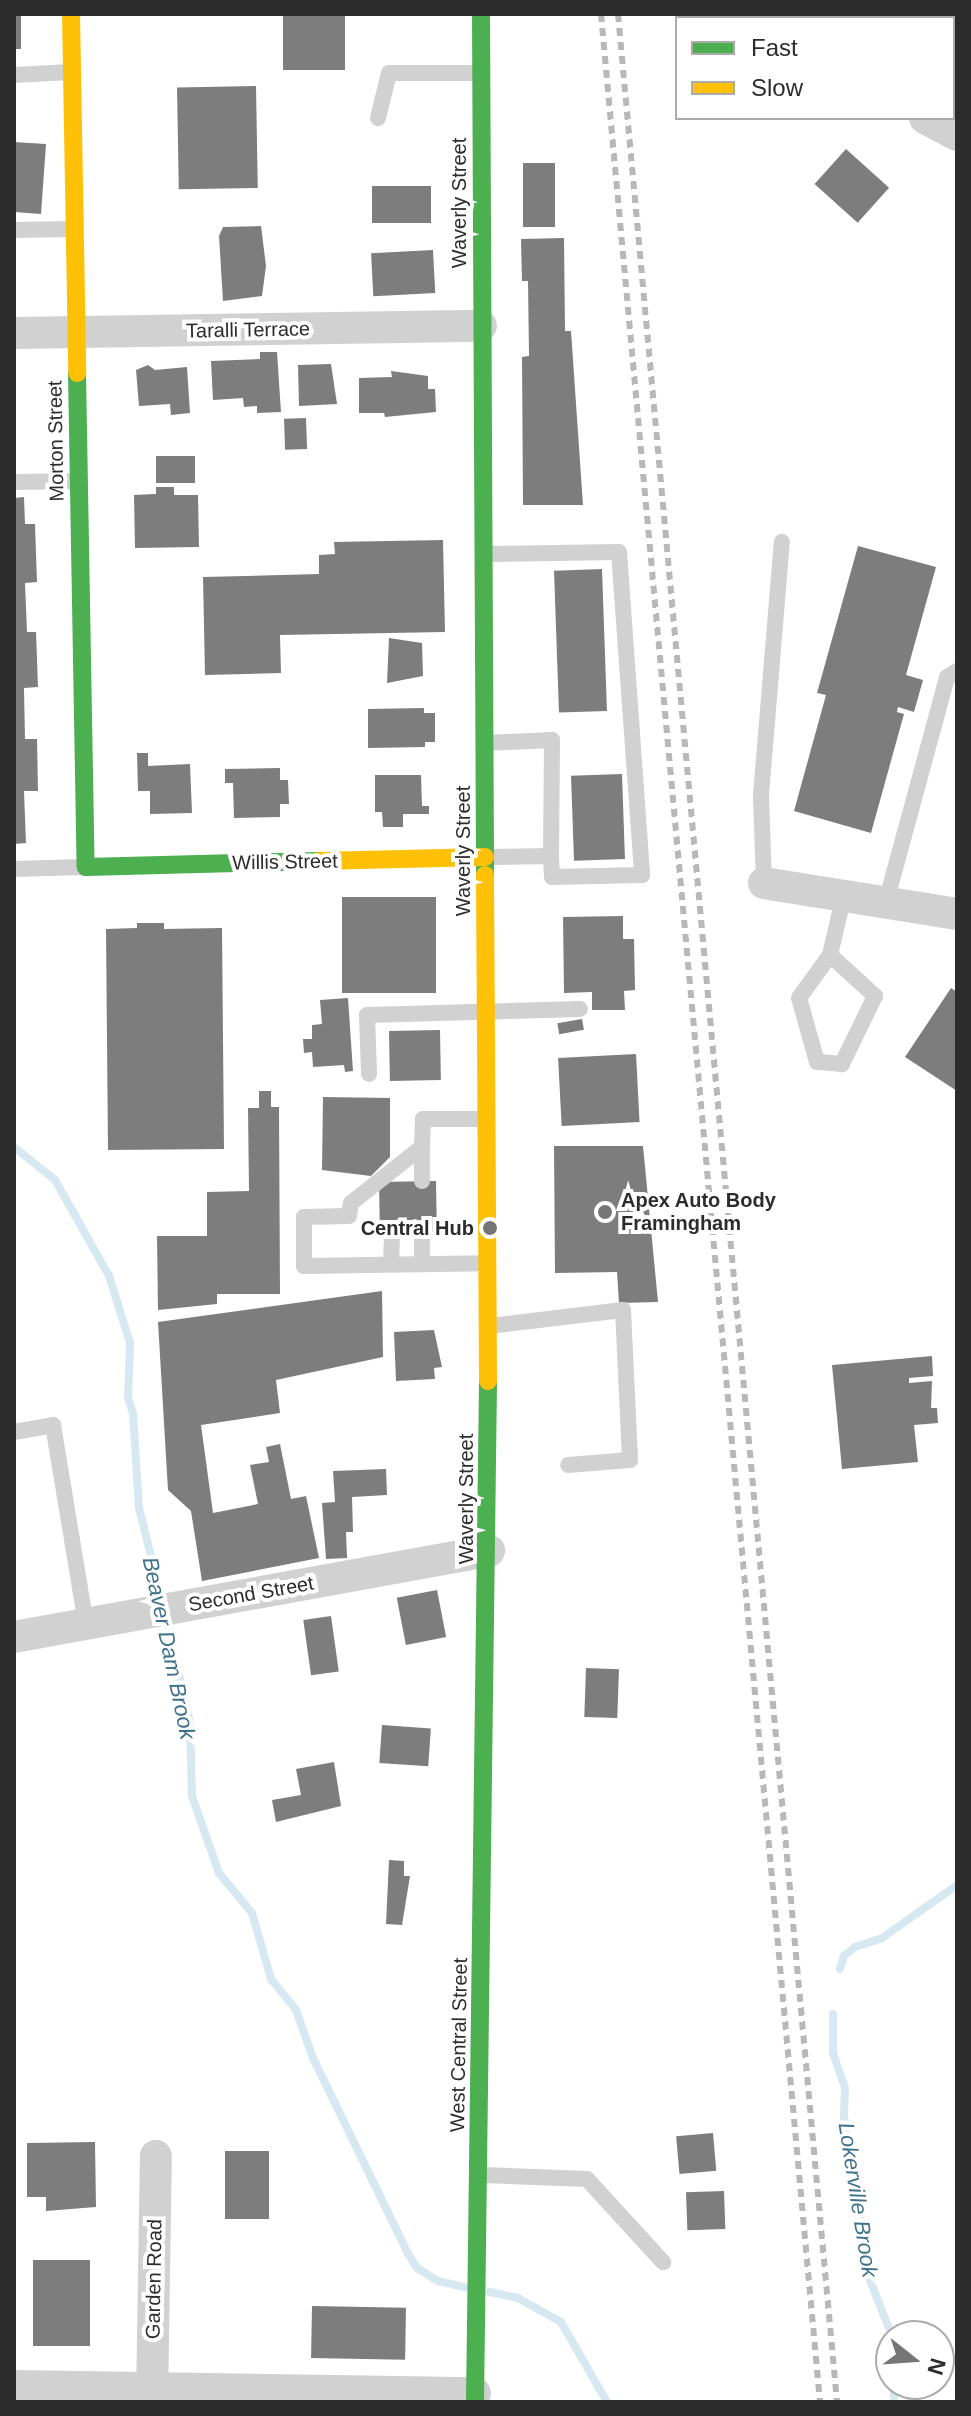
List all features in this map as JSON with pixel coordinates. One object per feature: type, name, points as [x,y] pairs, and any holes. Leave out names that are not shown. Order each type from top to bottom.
[{"type":"main road","name":"Morton Street","points":[[71,14],[86,867]]},
{"type":"main road","name":"Waverly Street","points":[[481,14],[489,1551],[487,1689]]},
{"type":"main road","name":"Willis Street","points":[[86,867],[485,857]]},
{"type":"main road","name":"West Central Street","points":[[475,2397],[487,1689]]},
{"type":"street","points":[[929,120],[957,135]]},
{"type":"street","name":"Taralli Terrace","points":[[14,333],[481,326]]},
{"type":"street","points":[[764,883],[886,902],[953,906]]},
{"type":"street","name":"Second Street","points":[[14,1636],[489,1551]]},
{"type":"street","name":"Garden Road","points":[[152,2395],[156,2156]]},
{"type":"street","points":[[14,2386],[152,2395],[475,2397]]},
{"type":"lane","points":[[14,75],[72,72]]},
{"type":"lane","points":[[378,118],[389,73],[481,73]]},
{"type":"lane","points":[[14,230],[75,229]]},
{"type":"lane","points":[[14,482],[79,481]]},
{"type":"lane","points":[[764,883],[761,795],[782,542]]},
{"type":"lane","points":[[482,554],[619,552],[642,875],[552,877],[552,740],[484,743]]},
{"type":"lane","points":[[886,902],[947,677],[957,671]]},
{"type":"lane","points":[[485,857],[551,856]]},
{"type":"lane","points":[[14,869],[86,867]]},
{"type":"lane","points":[[830,955],[875,996],[842,1064],[817,1062],[799,998],[830,955],[844,895]]},
{"type":"lane","points":[[369,1074],[367,1015],[580,1009]]},
{"type":"lane","points":[[422,1181],[423,1119],[486,1119]]},
{"type":"lane","points":[[422,1147],[393,1176],[351,1203],[349,1216],[304,1217],[304,1266],[487,1263]]},
{"type":"lane","points":[[391,1264],[392,1232]]},
{"type":"lane","points":[[422,1232],[422,1264]]},
{"type":"lane","points":[[488,1326],[623,1310],[630,1460],[568,1465]]},
{"type":"lane","points":[[14,1432],[53,1425],[86,1624]]},
{"type":"lane","points":[[479,2175],[587,2179],[663,2262]]},
{"type":"building","points":[[14,14],[21,14],[21,49],[14,49]]},
{"type":"building","points":[[283,14],[345,14],[345,70],[283,70]]},
{"type":"building","points":[[256,86],[258,188],[179,189],[177,87]]},
{"type":"building","points":[[14,142],[46,144],[41,214],[14,212]]},
{"type":"building","points":[[846,149],[889,188],[858,223],[815,184]]},
{"type":"building","points":[[523,163],[555,163],[555,227],[523,227]]},
{"type":"building","points":[[372,186],[431,186],[431,223],[372,223]]},
{"type":"building","points":[[261,226],[266,266],[262,296],[223,301],[219,236],[223,227]]},
{"type":"building","points":[[564,238],[565,331],[571,331],[583,505],[523,505],[522,357],[529,356],[528,281],[522,281],[521,239]]},
{"type":"building","points":[[433,250],[435,293],[373,296],[371,253]]},
{"type":"building","points":[[260,352],[277,352],[281,412],[257,413],[257,406],[244,407],[243,398],[213,400],[211,361],[260,359]]},
{"type":"building","points":[[331,364],[337,404],[299,406],[298,365]]},
{"type":"building","points":[[148,365],[155,370],[187,367],[190,413],[171,415],[170,404],[139,406],[136,370]]},
{"type":"building","points":[[391,371],[428,376],[428,389],[435,389],[436,412],[385,417],[384,413],[359,413],[359,378],[392,377]]},
{"type":"building","points":[[306,418],[307,449],[285,450],[284,419]]},
{"type":"building","points":[[156,456],[195,456],[195,483],[156,483]]},
{"type":"building","points":[[156,487],[174,487],[174,495],[198,495],[199,547],[135,548],[134,495],[156,494]]},
{"type":"building","points":[[24,497],[25,524],[35,524],[37,582],[25,583],[27,632],[36,632],[38,687],[24,688],[25,739],[37,739],[38,791],[24,791],[26,843],[14,844],[14,498]]},
{"type":"building","points":[[443,540],[445,632],[280,635],[281,673],[205,675],[203,577],[319,574],[319,555],[335,554],[334,542]]},
{"type":"building","points":[[858,546],[936,567],[906,675],[923,680],[914,712],[898,707],[897,712],[904,714],[871,833],[794,811],[826,695],[817,693]]},
{"type":"building","points":[[602,569],[607,711],[559,713],[554,571]]},
{"type":"building","points":[[389,638],[422,643],[423,676],[387,683]]},
{"type":"building","points":[[424,708],[424,713],[435,713],[435,742],[425,742],[425,747],[368,748],[368,709]]},
{"type":"building","points":[[137,753],[148,753],[148,766],[190,764],[192,813],[150,814],[150,791],[138,791]]},
{"type":"building","points":[[280,768],[280,780],[288,780],[289,804],[280,804],[280,817],[234,818],[233,783],[225,783],[225,769]]},
{"type":"building","points":[[622,774],[625,859],[574,861],[571,776]]},
{"type":"building","points":[[375,775],[421,775],[422,806],[429,806],[429,814],[403,814],[403,827],[383,827],[382,812],[375,812]]},
{"type":"building","points":[[342,897],[436,897],[436,993],[342,993]]},
{"type":"building","points":[[623,916],[623,939],[634,939],[635,990],[624,991],[625,1010],[592,1010],[592,992],[564,993],[563,917]]},
{"type":"building","points":[[137,923],[164,923],[164,929],[222,928],[224,1149],[108,1150],[106,929],[137,928]]},
{"type":"building","points":[[951,988],[957,992],[957,1091],[905,1057]]},
{"type":"building","points":[[348,998],[353,1071],[345,1072],[344,1065],[313,1067],[312,1052],[304,1053],[303,1039],[312,1039],[312,1025],[322,1024],[320,1000]]},
{"type":"building","points":[[582,1019],[584,1030],[559,1034],[557,1023]]},
{"type":"building","points":[[440,1030],[441,1080],[390,1081],[389,1031]]},
{"type":"building","points":[[636,1054],[640,1122],[562,1126],[558,1058]]},
{"type":"building","points":[[259,1091],[271,1091],[271,1107],[279,1107],[280,1294],[217,1294],[217,1304],[158,1310],[157,1236],[207,1236],[207,1192],[249,1191],[248,1108],[259,1108]]},
{"type":"building","points":[[323,1097],[390,1098],[390,1157],[371,1176],[322,1170]]},
{"type":"building","points":[[554,1146],[643,1146],[658,1302],[619,1303],[617,1272],[555,1273]]},
{"type":"building","points":[[436,1181],[437,1232],[380,1233],[379,1182]]},
{"type":"building","points":[[382,1291],[383,1357],[276,1380],[280,1413],[201,1425],[213,1513],[258,1504],[250,1465],[269,1462],[266,1447],[280,1444],[291,1499],[306,1496],[319,1558],[202,1581],[191,1511],[168,1490],[158,1322]]},
{"type":"building","points":[[434,1330],[442,1367],[434,1368],[435,1379],[396,1381],[394,1332]]},
{"type":"building","points":[[932,1356],[933,1376],[909,1378],[909,1383],[932,1381],[931,1408],[937,1408],[938,1423],[914,1425],[918,1462],[842,1469],[832,1365]]},
{"type":"building","points":[[386,1469],[387,1495],[352,1497],[353,1532],[346,1532],[347,1558],[326,1559],[322,1503],[335,1502],[333,1471]]},
{"type":"building","points":[[437,1590],[446,1637],[406,1645],[397,1598]]},
{"type":"building","points":[[331,1616],[339,1671],[311,1675],[303,1620]]},
{"type":"building","points":[[586,1668],[619,1669],[617,1718],[584,1717]]},
{"type":"building","points":[[382,1725],[431,1728],[428,1766],[379,1763]]},
{"type":"building","points":[[334,1762],[341,1806],[276,1822],[272,1800],[301,1795],[296,1769]]},
{"type":"building","points":[[389,1860],[404,1861],[404,1876],[410,1876],[402,1925],[386,1924]]},
{"type":"building","points":[[713,2133],[716,2171],[679,2174],[676,2136]]},
{"type":"building","points":[[95,2142],[96,2207],[46,2211],[46,2197],[27,2197],[27,2143]]},
{"type":"building","points":[[225,2151],[269,2151],[269,2219],[225,2219]]},
{"type":"building","points":[[724,2191],[725,2229],[687,2230],[686,2192]]},
{"type":"building","points":[[33,2260],[90,2260],[90,2346],[33,2346]]},
{"type":"building","points":[[312,2306],[406,2308],[405,2360],[311,2358]]},
{"type":"waterway","name":"Beaver Dam Brook","points":[[14,1147],[55,1180],[109,1276],[130,1343],[128,1398],[133,1413],[139,1508],[163,1604]]},
{"type":"waterway","name":"Beaver Dam Brook","points":[[166,1618],[190,1723],[192,1796],[219,1873],[252,1913],[271,1979],[296,2010],[313,2058],[407,2252],[417,2268],[438,2281],[465,2287]]},
{"type":"waterway","name":"Lokerville Brook","points":[[840,1969],[844,1956],[855,1947],[882,1938],[957,1885]]},
{"type":"waterway","name":"Lokerville Brook","points":[[833,2014],[833,2053],[845,2088],[844,2116],[857,2212],[867,2234],[869,2278],[886,2320]]},
{"type":"waterway","name":"Beaver Dam Brook","points":[[490,2292],[518,2298],[561,2322],[607,2402]]},
{"type":"railway","points":[[601,14],[820,2402]]},
{"type":"railway","points":[[618,14],[837,2402]]},
{"type":"traffic: fast","points":[[481,14],[485,875]]},
{"type":"traffic: fast","points":[[77,373],[86,867],[319,861]]},
{"type":"traffic: fast","points":[[475,2402],[488,1381]]},
{"type":"traffic: slow","points":[[71,14],[77,373]]},
{"type":"traffic: slow","points":[[319,861],[485,857]]},
{"type":"traffic: slow","points":[[485,875],[488,1381]]},
{"type":"place","name":"Apex Auto Body Framingham","points":[[605,1212]]},
{"type":"place","name":"Central Hub","points":[[490,1228]]}]
